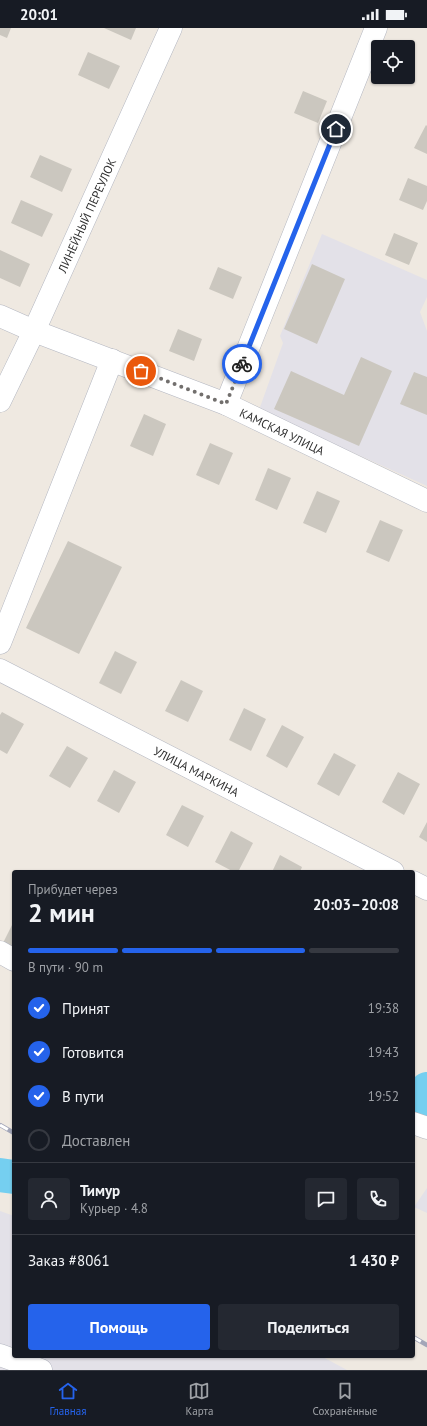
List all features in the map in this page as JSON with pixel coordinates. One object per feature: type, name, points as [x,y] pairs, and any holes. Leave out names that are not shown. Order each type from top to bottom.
[{"type":"street","name":"ЛИНЕЙНЫЙ ПЕРЕУЛОК","points":[[0,402],[34,331],[171,28]]},
{"type":"street","points":[[226,404],[376,28]]},
{"type":"street","name":"КАМСКАЯ УЛИЦА","points":[[0,316],[34,331],[226,404],[427,501]]},
{"type":"street","points":[[0,643],[112,360]]},
{"type":"street","name":"УЛИЦА МАРКИНА","points":[[0,670],[389,870]]},
{"type":"street","points":[[415,883],[427,889]]},
{"type":"street","points":[[0,952],[12,959]]},
{"type":"street","points":[[415,1124],[427,1128]]},
{"type":"street","points":[[0,1355],[41,1370]]},
{"type":"shaded area","points":[[322,234],[427,280],[427,297],[420,312],[427,331],[427,486],[259,410],[283,343],[280,336]]},
{"type":"shaded area","points":[[427,1188],[427,1213],[415,1207]]},
{"type":"shaded area","points":[[0,1211],[12,1215],[12,1358],[325,1358],[347,1370],[0,1370]]},
{"type":"building","points":[[0,28],[11,28],[7,38],[0,35]]},
{"type":"building","points":[[104,28],[136,28],[131,40]]},
{"type":"building","points":[[88,52],[120,66],[109,89],[78,75]]},
{"type":"building","points":[[303,91],[327,101],[318,123],[294,113]]},
{"type":"building","points":[[426,125],[427,126],[427,154],[414,148]]},
{"type":"building","points":[[40,155],[72,169],[62,192],[30,177]]},
{"type":"building","points":[[408,178],[427,186],[427,201],[423,210],[399,200]]},
{"type":"building","points":[[21,200],[53,214],[42,237],[11,223]]},
{"type":"building","points":[[394,233],[418,243],[409,265],[385,255]]},
{"type":"building","points":[[0,250],[30,264],[20,287],[0,278]]},
{"type":"building","points":[[312,264],[345,279],[317,344],[284,329]]},
{"type":"building","points":[[218,267],[242,277],[233,299],[209,289]]},
{"type":"building","points":[[178,329],[202,339],[194,361],[169,351]]},
{"type":"building","points":[[361,357],[392,371],[359,446],[274,409],[291,371],[344,395]]},
{"type":"building","points":[[414,372],[427,377],[427,415],[400,404]]},
{"type":"building","points":[[144,414],[166,424],[153,456],[130,446]]},
{"type":"building","points":[[210,443],[233,453],[219,485],[196,475]]},
{"type":"building","points":[[268,468],[291,478],[277,510],[255,500]]},
{"type":"building","points":[[317,491],[340,501],[326,533],[303,523]]},
{"type":"building","points":[[380,520],[403,530],[389,562],[366,552]]},
{"type":"building","points":[[68,541],[122,567],[79,654],[26,628]]},
{"type":"building","points":[[115,651],[137,662],[121,694],[99,683]]},
{"type":"building","points":[[181,680],[203,691],[188,722],[165,711]]},
{"type":"building","points":[[244,708],[266,719],[251,751],[229,740]]},
{"type":"building","points":[[2,712],[24,724],[7,754],[0,750],[0,715]]},
{"type":"building","points":[[282,725],[304,737],[287,768],[266,756]]},
{"type":"building","points":[[67,746],[88,758],[70,788],[49,776]]},
{"type":"building","points":[[334,753],[356,765],[339,796],[317,784]]},
{"type":"building","points":[[114,770],[136,782],[119,813],[97,801]]},
{"type":"building","points":[[398,772],[420,784],[404,815],[382,802]]},
{"type":"building","points":[[182,805],[204,816],[188,847],[166,835]]},
{"type":"building","points":[[427,822],[427,842],[419,837]]},
{"type":"building","points":[[231,831],[253,843],[239,870],[230,870],[215,862]]},
{"type":"building","points":[[280,855],[302,867],[301,870],[273,870]]},
{"type":"building","points":[[12,925],[12,947],[3,943]]},
{"type":"waterway","points":[[415,1104],[427,1089]]},
{"type":"waterway","points":[[0,1175],[12,1177]]},
{"type":"railway","points":[[0,1125],[12,1132]]},
{"type":"railway","points":[[415,1338],[427,1345]]},
{"type":"way so far","points":[[141,371],[226,404],[242,364]]},
{"type":"route","points":[[242,364],[336,129]]}]
